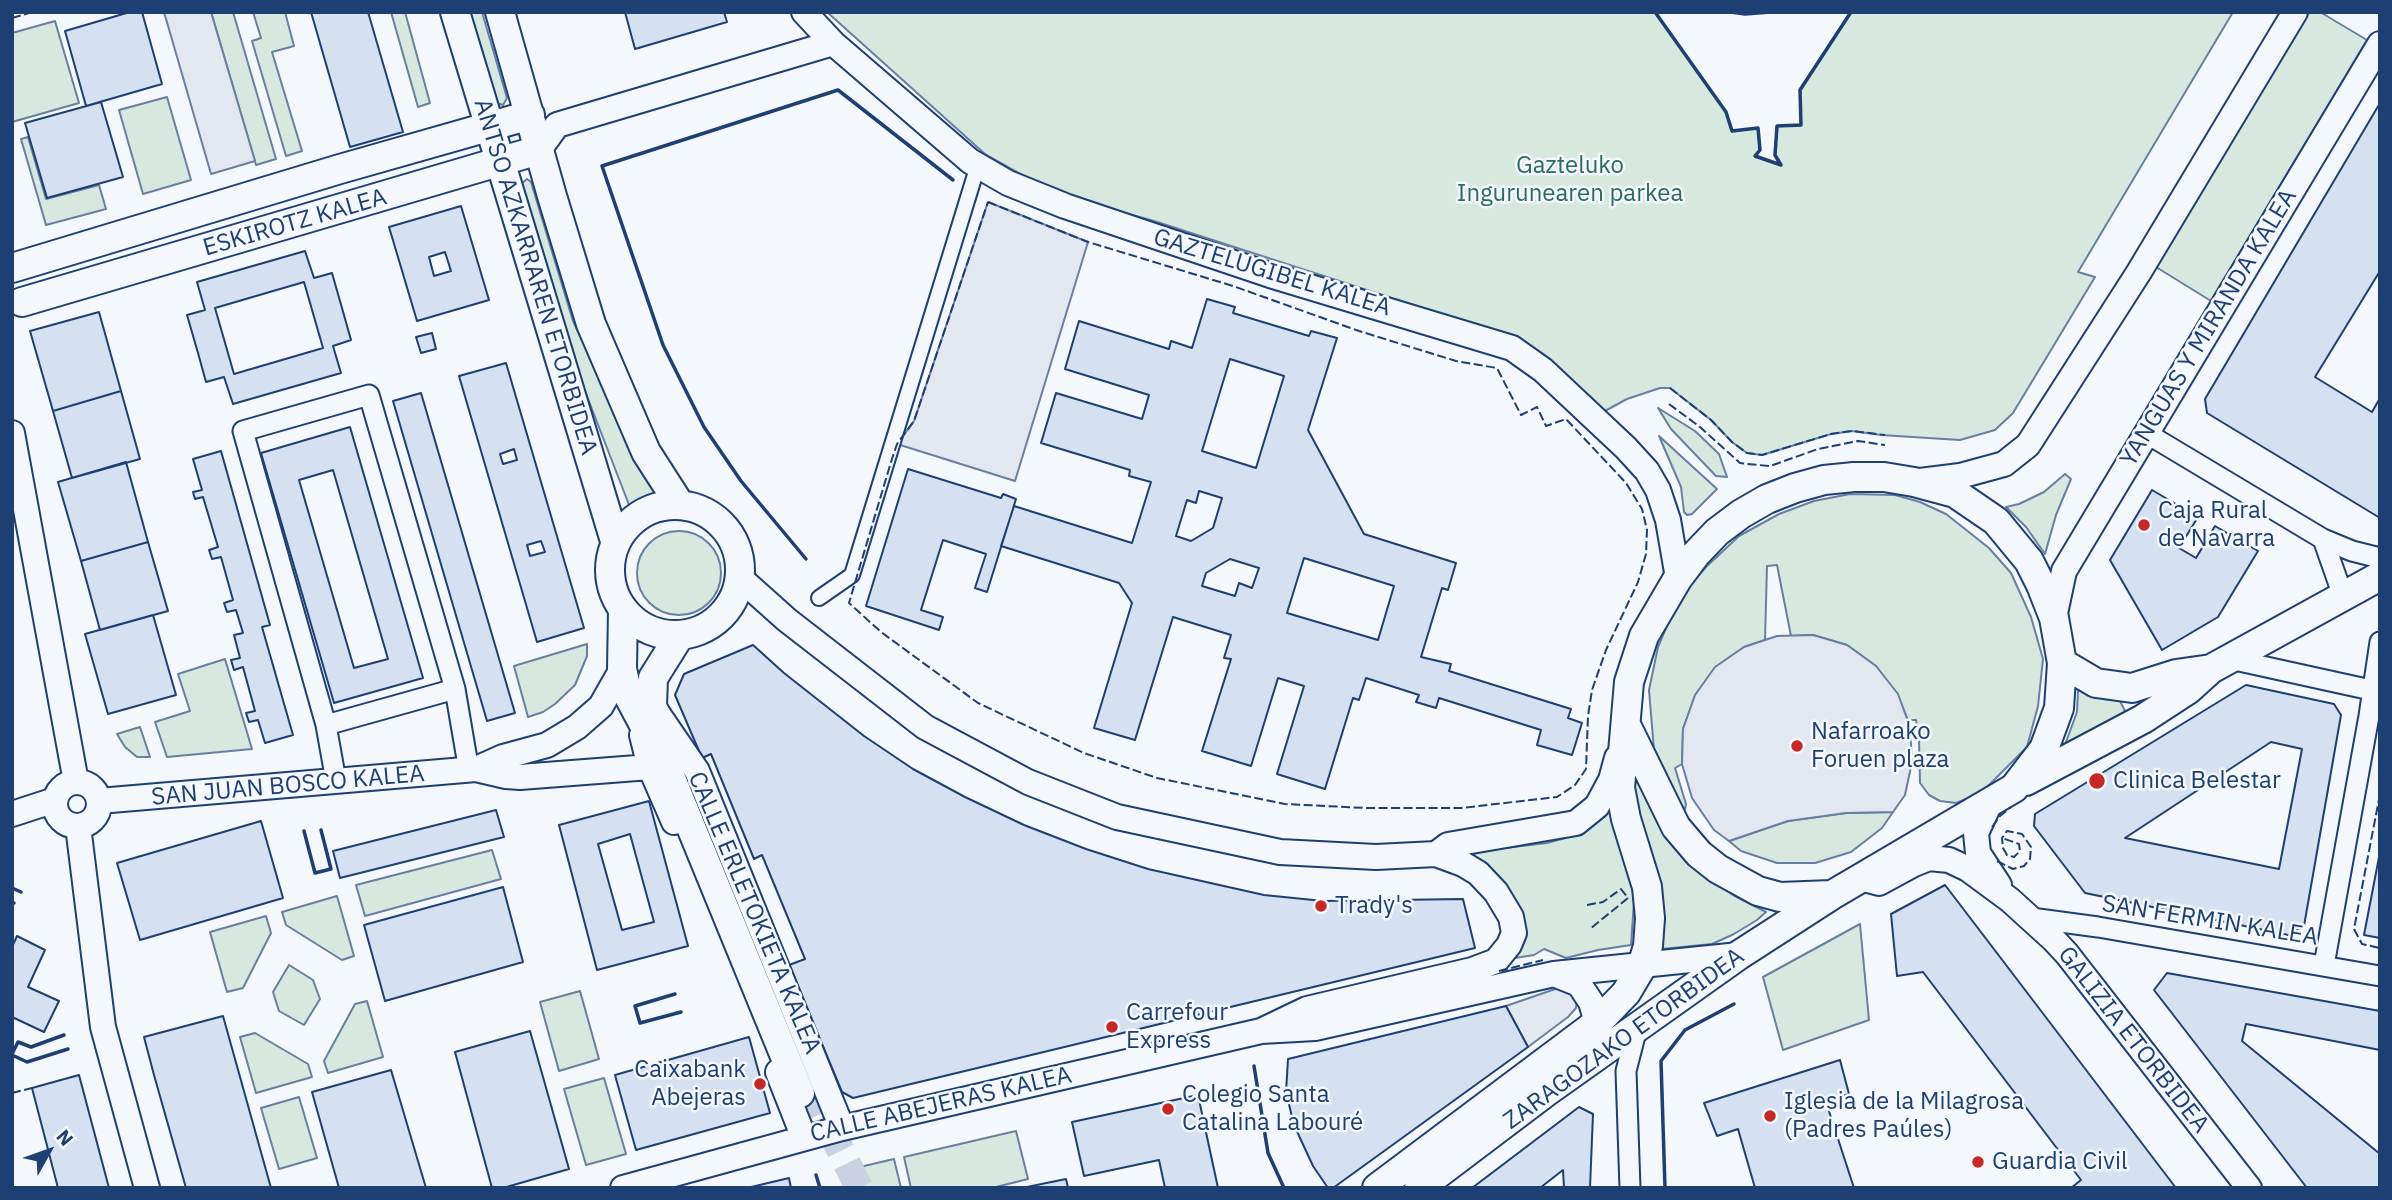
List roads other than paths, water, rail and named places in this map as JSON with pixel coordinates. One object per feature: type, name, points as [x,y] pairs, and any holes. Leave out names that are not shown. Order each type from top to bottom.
[{"type":"main road","name":"ANTSO AZKARRAREN ETORBIDEA","points":[[455,12],[615,541]]},
{"type":"main road","name":"ANTSO AZKARRAREN ETORBIDEA","points":[[500,12],[591,324],[646,452],[680,505]]},
{"type":"main road","name":"ESKIROTZ KALEA","points":[[12,268],[530,116]]},
{"type":"main road","name":"ESKIROTZ KALEA","points":[[17,310],[539,150]]},
{"type":"main road","points":[[12,268],[21,284],[17,310]]},
{"type":"main road","points":[[2014,788],[2044,749],[2059,708],[2062,663],[2054,618],[2029,561],[1996,521],[1955,493],[1884,477],[1834,479],[1795,488],[1767,499],[1717,532],[1696,554],[1678,578],[1644,636],[1629,682],[1627,727],[1676,827],[1699,854],[1738,881],[1758,891],[1780,897],[1832,895],[2014,788],[2143,719],[2189,690],[2221,664],[2380,576]]},
{"type":"main road","points":[[680,505],[710,515],[732,539],[738,555],[740,578],[728,609],[707,627],[680,635],[651,630],[640,625],[623,610],[616,598],[610,576],[610,562],[615,541],[628,524],[646,511],[680,505]]},
{"type":"main road","name":"CALLE ERLETOKIETA KALEA","points":[[623,610],[621,669],[628,695],[644,708],[805,1090]]},
{"type":"main road","name":"CALLE ERLETOKIETA KALEA","points":[[644,708],[653,678],[680,635]]},
{"type":"main road","points":[[2062,663],[2096,683],[2132,688],[2221,664]]},
{"type":"main road","name":"ZARAGOZAKO ETORBIDEA","points":[[1377,1188],[1597,1023],[1626,993],[1642,966],[1648,946],[1650,918],[1647,887],[1626,818],[1620,788],[1627,727]]},
{"type":"main road","name":"ZARAGOZAKO ETORBIDEA","points":[[1419,1188],[1546,1092],[1739,955],[1832,895]]},
{"type":"street","name":"GAZTELUGIBEL KALEA","points":[[804,12],[833,43],[978,165],[1008,183],[1065,206],[1270,275],[1512,348],[1543,370],[1647,471],[1658,490],[1668,520],[1678,578]]},
{"type":"street","points":[[1914,482],[1960,476],[2004,464],[2028,445],[2139,272],[2295,12]]},
{"type":"street","points":[[530,116],[557,125],[833,43]]},
{"type":"street","name":"YANGUAS Y MIRANDA KALEA","points":[[2054,618],[2064,571],[2380,44]]},
{"type":"street","points":[[539,150],[557,125]]},
{"type":"street","points":[[819,598],[852,575],[978,165]]},
{"type":"street","points":[[336,780],[326,725],[243,431],[369,395],[455,689],[472,770]]},
{"type":"street","points":[[12,433],[76,782]]},
{"type":"street","points":[[2146,433],[2323,539],[2352,551],[2380,558]]},
{"type":"street","points":[[2323,539],[2343,596]]},
{"type":"street","points":[[740,578],[787,620],[925,727],[1028,782],[1118,817],[1280,852],[1376,857],[1436,854],[1448,845],[1576,823],[1597,806],[1611,780],[1627,727]]},
{"type":"street","points":[[2325,965],[2376,691],[2380,642]]},
{"type":"street","points":[[2221,664],[2376,691]]},
{"type":"street","name":"SAN JUAN BOSCO KALEA","points":[[472,770],[503,757],[547,746],[578,727],[601,706],[621,669]]},
{"type":"street","points":[[326,725],[455,689]]},
{"type":"street","name":"CALLE ERLETOKIETA KALEA","points":[[644,708],[650,766],[804,1138]]},
{"type":"street","name":"CALLE ERLETOKIETA KALEA","points":[[644,708],[697,771],[842,1128]]},
{"type":"street","name":"SAN JUAN BOSCO KALEA","points":[[99,801],[472,770],[520,777],[650,766]]},
{"type":"street","points":[[76,782],[87,784],[95,791],[99,801],[97,813],[90,822],[78,826],[68,825],[60,819],[55,810],[58,791],[66,784],[76,782]]},
{"type":"street","points":[[12,814],[55,800]]},
{"type":"street","name":"GALIZIA ETORBIDEA","points":[[1990,803],[1976,833],[1978,853],[2010,900]]},
{"type":"street","points":[[78,826],[103,1027],[147,1188]]},
{"type":"street","name":"CALLE ABEJERAS KALEA","points":[[1261,1031],[1307,1009],[1472,970],[1496,961],[1509,945],[1514,933],[1511,917],[1496,892],[1478,873],[1436,854]]},
{"type":"street","name":"GALIZIA ETORBIDEA","points":[[1860,878],[1879,883],[1928,858],[1949,860],[1968,869],[2010,900],[2067,954],[2249,1188]]},
{"type":"street","name":"SAN FERMIN KALEA","points":[[2031,918],[2380,975]]},
{"type":"street","name":"CALLE ABEJERAS KALEA","points":[[624,1188],[842,1128],[1261,1031],[1315,1028],[1554,974],[1739,955]]},
{"type":"street","points":[[1554,974],[1579,985],[1591,1002],[1597,1023]]},
{"type":"street","points":[[1630,1188],[1626,1071],[1637,1028]]},
{"type":"tunnel","points":[[810,1088],[859,1188]]},
{"type":"place","name":"Caja Rural de Navarra","points":[[2144,525]]},
{"type":"place","name":"Nafarroako Foruen plaza","points":[[1797,746]]},
{"type":"place","name":"Clinica Belestar","points":[[2097,781]]},
{"type":"place","name":"Trady's","points":[[1321,906]]},
{"type":"place","name":"Carrefour Express","points":[[1112,1027]]},
{"type":"place","name":"Caixabank Abejeras","points":[[760,1084]]},
{"type":"place","name":"Colegio Santa Catalina Labouré","points":[[1168,1109]]},
{"type":"place","name":"Iglesia de la Milagrosa (Padres Paúles)","points":[[1770,1116]]},
{"type":"place","name":"Guardia Civil","points":[[1978,1162]]},
{"type":"park label","name":"Gazteluko Ingurunearen parkea","points":[[1570,180]]}]
